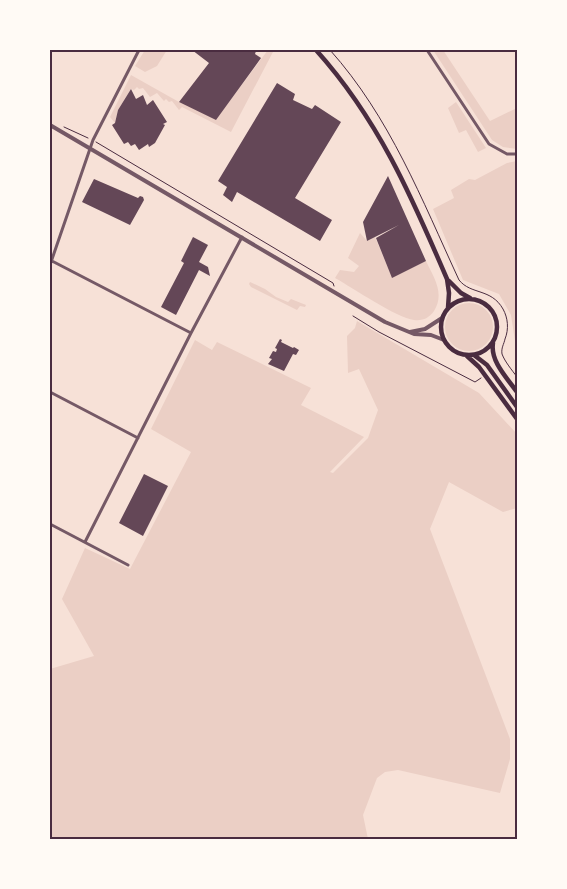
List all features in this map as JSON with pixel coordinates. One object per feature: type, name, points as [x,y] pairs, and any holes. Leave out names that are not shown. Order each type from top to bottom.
[{"type":"main road","points":[[316,50],[354,97],[386,147],[447,279],[449,292],[448,308]]},
{"type":"main road","points":[[447,279],[457,290],[471,299],[485,303],[494,314],[498,328],[493,342],[493,356],[517,392]]},
{"type":"main road","points":[[471,299],[458,301],[448,308],[442,318],[441,328],[444,340],[454,351],[466,355],[474,355],[485,351],[493,342]]},
{"type":"main road","points":[[466,355],[479,367],[517,419]]},
{"type":"main road","points":[[474,355],[487,366],[517,407]]},
{"type":"street","points":[[50,265],[90,147],[140,50]]},
{"type":"street","points":[[427,50],[489,144],[506,154],[517,154]]},
{"type":"street","points":[[50,124],[385,322],[414,334],[431,335],[444,340]]},
{"type":"street","points":[[85,542],[242,237]]},
{"type":"street","points":[[52,260],[191,333]]},
{"type":"street","points":[[409,332],[425,329],[442,318]]},
{"type":"street","points":[[50,392],[138,438]]},
{"type":"street","points":[[50,524],[128,564]]},
{"type":"path","points":[[330,50],[361,87],[383,122],[401,155],[457,275],[464,285],[487,293],[501,306],[507,325],[502,354],[517,377]]},
{"type":"path","points":[[63,127],[93,140],[328,280]]},
{"type":"path","points":[[352,316],[378,332],[475,382],[483,375]]},
{"type":"shaded area","points":[[145,50],[167,50],[157,66],[145,72],[135,66]]},
{"type":"shaded area","points":[[268,50],[274,50],[231,132],[182,107],[179,110],[172,101],[169,102],[166,99],[164,101],[157,93],[150,97],[143,88],[139,89],[137,87],[134,90],[131,89],[118,110],[115,123],[110,117],[131,75],[179,102],[216,119]]},
{"type":"shaded area","points":[[433,50],[443,50],[490,121],[517,108],[517,149],[503,147],[492,140]]},
{"type":"shaded area","points":[[456,102],[486,148],[478,152],[466,130],[459,133],[448,108]]},
{"type":"shaded area","points":[[517,161],[517,354],[511,315],[499,294],[463,280],[433,209],[454,198],[451,190],[469,179],[475,180],[507,163]]},
{"type":"shaded area","points":[[360,233],[367,241],[375,237],[392,277],[426,261],[435,280],[439,298],[430,316],[420,320],[406,318],[335,278],[340,270],[354,272],[359,266],[348,258]]},
{"type":"shaded area","points":[[250,282],[288,302],[291,299],[306,305],[305,307],[300,306],[297,310],[251,287]]},
{"type":"shaded area","points":[[469,303],[478,305],[486,310],[491,318],[493,327],[491,336],[486,344],[478,349],[469,351],[460,349],[452,344],[447,336],[445,327],[447,318],[452,310],[460,305]]},
{"type":"shaded area","points":[[357,321],[479,393],[517,434],[517,508],[503,512],[449,482],[430,529],[510,739],[510,759],[500,793],[398,770],[385,772],[377,778],[363,815],[368,839],[50,839],[50,669],[94,656],[62,599],[85,548],[130,569],[191,452],[151,429],[195,340],[212,350],[217,342],[311,388],[301,405],[364,437],[330,472],[333,473],[368,438],[378,410],[359,369],[348,373],[347,336],[355,328]]},
{"type":"building","points":[[192,50],[255,50],[255,54],[261,58],[216,120],[179,102],[209,63]]},
{"type":"building","points":[[277,83],[295,94],[293,100],[312,109],[315,105],[341,122],[295,198],[332,220],[320,241],[237,192],[232,202],[223,195],[227,187],[218,181]]},
{"type":"building","points":[[131,89],[136,99],[143,95],[147,105],[153,100],[167,122],[163,124],[165,125],[155,143],[149,147],[148,144],[139,150],[135,144],[131,146],[128,142],[124,144],[112,125],[115,123],[118,110]]},
{"type":"building","points":[[388,176],[426,261],[392,278],[376,238],[399,225],[367,241],[363,222]]},
{"type":"building","points":[[94,179],[138,198],[140,196],[143,197],[144,200],[130,225],[82,202]]},
{"type":"building","points":[[193,237],[208,245],[199,262],[208,267],[210,276],[199,270],[176,315],[161,307],[184,263],[181,261]]},
{"type":"building","points":[[280,339],[282,340],[281,342],[299,350],[296,355],[293,354],[284,371],[268,364],[272,359],[269,358],[273,351],[276,352],[277,349],[275,348]]},
{"type":"building","points":[[144,474],[168,486],[143,536],[119,523]]}]
